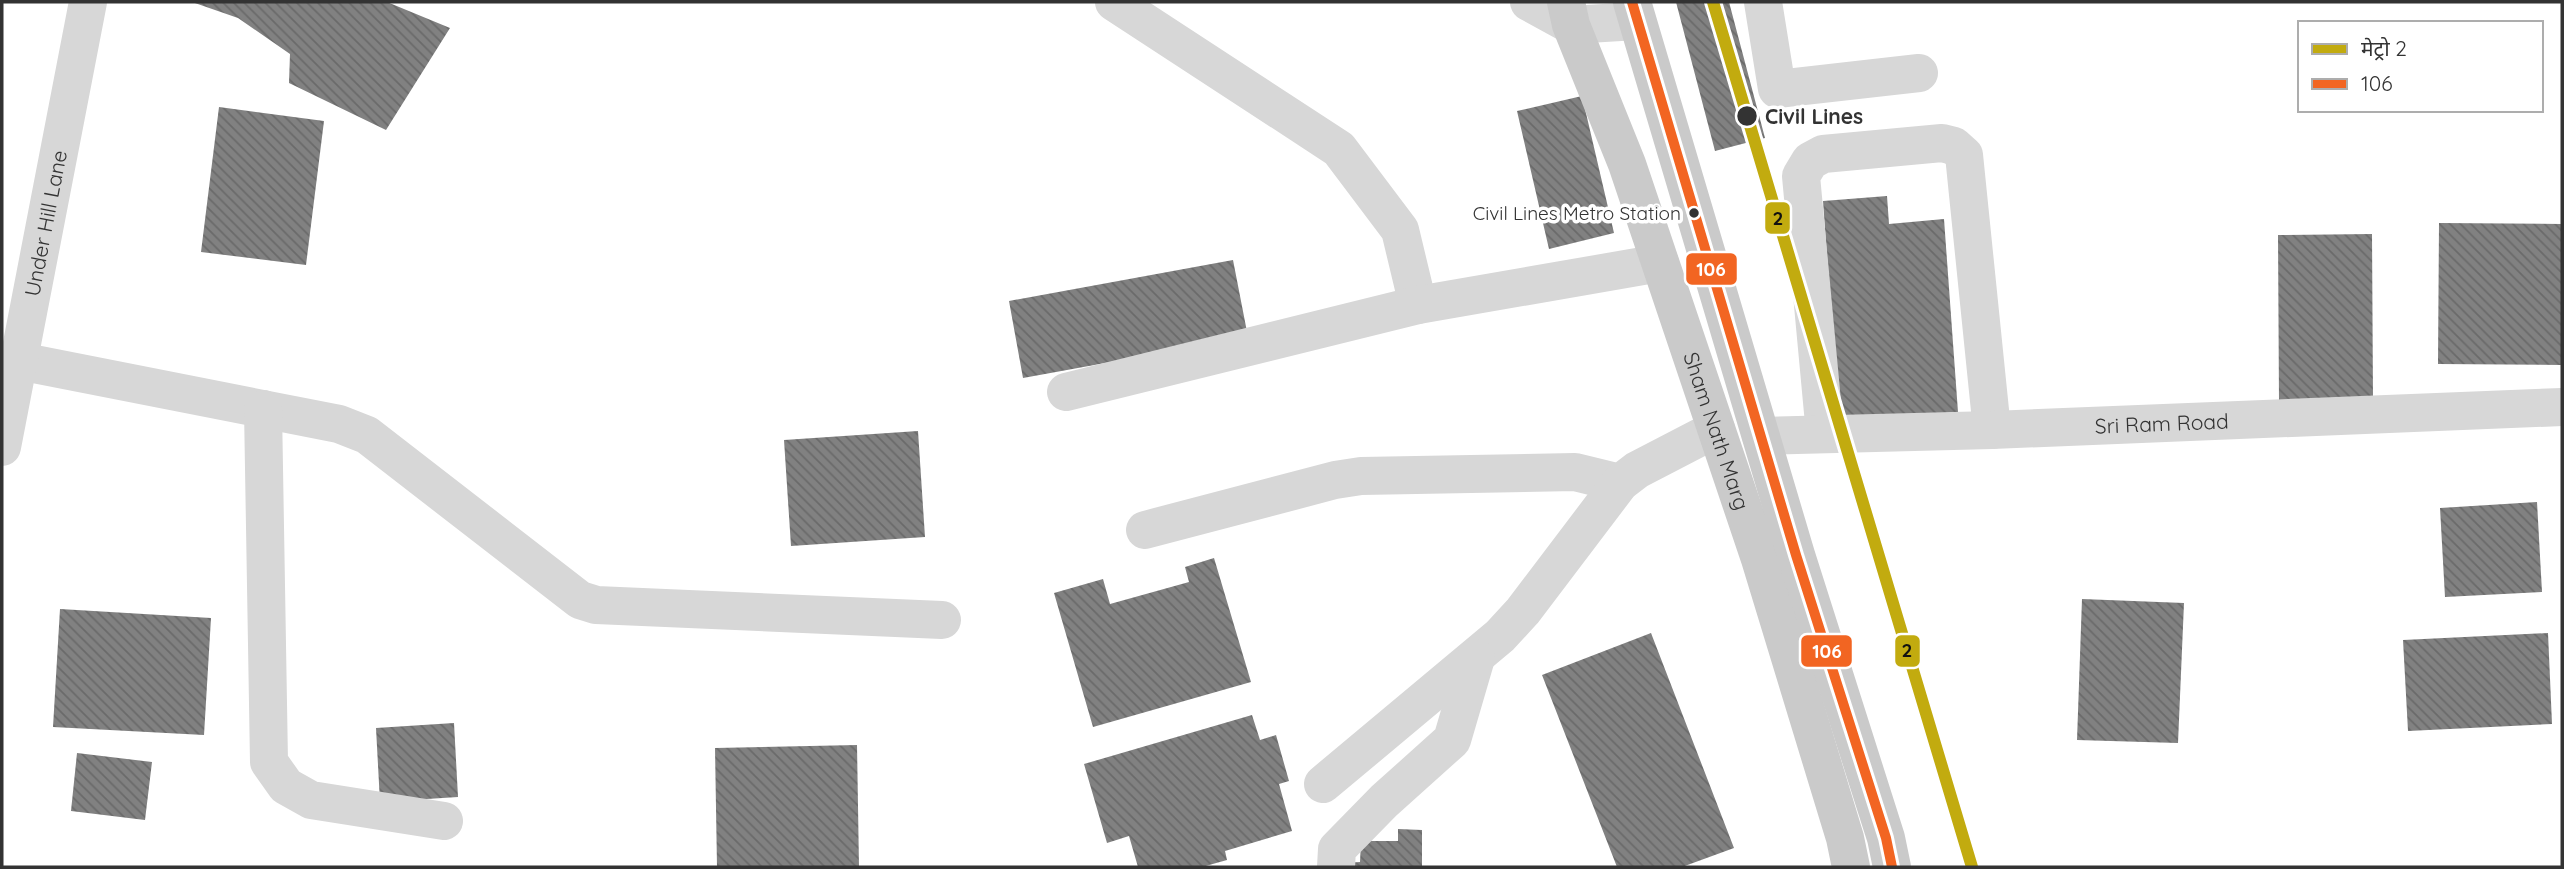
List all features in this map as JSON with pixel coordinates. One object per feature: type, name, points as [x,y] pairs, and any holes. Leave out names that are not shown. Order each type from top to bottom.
[{"type":"main road","name":"Sham Nath Marg","points":[[1634,12],[1761,436],[1886,838],[1892,867]]},
{"type":"main road","name":"Sham Nath Marg","points":[[1568,13],[1628,164],[1760,559],[1845,838],[1851,867]]},
{"type":"street","name":"Under Hill Lane","points":[[2,447],[19,361],[14,314],[88,2]]},
{"type":"street","points":[[1114,2],[1339,149],[1399,230],[1418,305]]},
{"type":"street","points":[[1529,2],[1568,13],[1634,12]]},
{"type":"street","points":[[1763,2],[1777,89],[1919,73]]},
{"type":"street","points":[[1825,434],[1801,176],[1810,161],[1824,154],[1942,143],[1954,146],[1964,155],[1993,430]]},
{"type":"street","points":[[1066,392],[1418,305],[1660,263]]},
{"type":"street","points":[[19,361],[340,424],[367,435],[580,600],[596,605],[942,620]]},
{"type":"street","name":"Sri Ram Road","points":[[1761,436],[1993,430],[2562,407]]},
{"type":"street","points":[[263,409],[269,762],[286,786],[311,800],[444,821]]},
{"type":"street","points":[[1323,785],[1476,658],[1523,611],[1620,482],[1637,470],[1716,429]]},
{"type":"street","points":[[1145,530],[1335,480],[1361,476],[1575,472],[1620,482]]},
{"type":"street","points":[[1336,867],[1338,849],[1384,801],[1452,740],[1476,658]]},
{"type":"building","points":[[192,2],[387,2],[450,28],[386,130],[289,83],[290,54],[238,18]]},
{"type":"building","points":[[1676,2],[1729,2],[1765,138],[1715,151]]},
{"type":"building","points":[[1582,96],[1614,233],[1549,249],[1517,111]]},
{"type":"building","points":[[219,107],[324,121],[306,265],[201,252]]},
{"type":"building","points":[[1887,196],[1889,224],[1944,219],[1958,412],[1839,421],[1823,201]]},
{"type":"building","points":[[2439,223],[2562,224],[2562,365],[2438,364]]},
{"type":"building","points":[[2372,234],[2373,399],[2279,401],[2278,235]]},
{"type":"building","points":[[1233,260],[1248,337],[1023,378],[1009,301]]},
{"type":"building","points":[[918,431],[925,537],[791,546],[784,440]]},
{"type":"building","points":[[2537,502],[2542,592],[2445,597],[2440,508]]},
{"type":"building","points":[[1214,558],[1251,682],[1093,727],[1054,593],[1103,579],[1110,604],[1189,582],[1185,567]]},
{"type":"building","points":[[2082,599],[2184,603],[2178,743],[2077,740]]},
{"type":"building","points":[[60,609],[211,618],[204,735],[53,727]]},
{"type":"building","points":[[1651,633],[1734,848],[1682,867],[1617,867],[1542,675]]},
{"type":"building","points":[[2548,633],[2552,724],[2408,731],[2403,640]]},
{"type":"building","points":[[1252,715],[1260,740],[1276,735],[1289,781],[1279,784],[1292,831],[1225,851],[1227,860],[1202,867],[1138,867],[1129,836],[1107,843],[1084,764]]},
{"type":"building","points":[[454,723],[458,797],[380,802],[376,728]]},
{"type":"building","points":[[857,745],[859,867],[717,867],[715,748]]},
{"type":"building","points":[[77,753],[152,762],[145,820],[71,811]]},
{"type":"building","points":[[1398,829],[1422,830],[1422,867],[1344,867],[1344,863],[1360,862],[1361,841],[1398,841]]},
{"type":"metro line","name":"2","points":[[1713,2],[1972,867]]},
{"type":"transit line","name":"106","points":[[1632,2],[1796,555],[1886,838],[1892,867]]},
{"type":"place","name":"Civil Lines","points":[[1747,116]]},
{"type":"place","name":"Civil Lines Metro Station","points":[[1694,213]]}]
